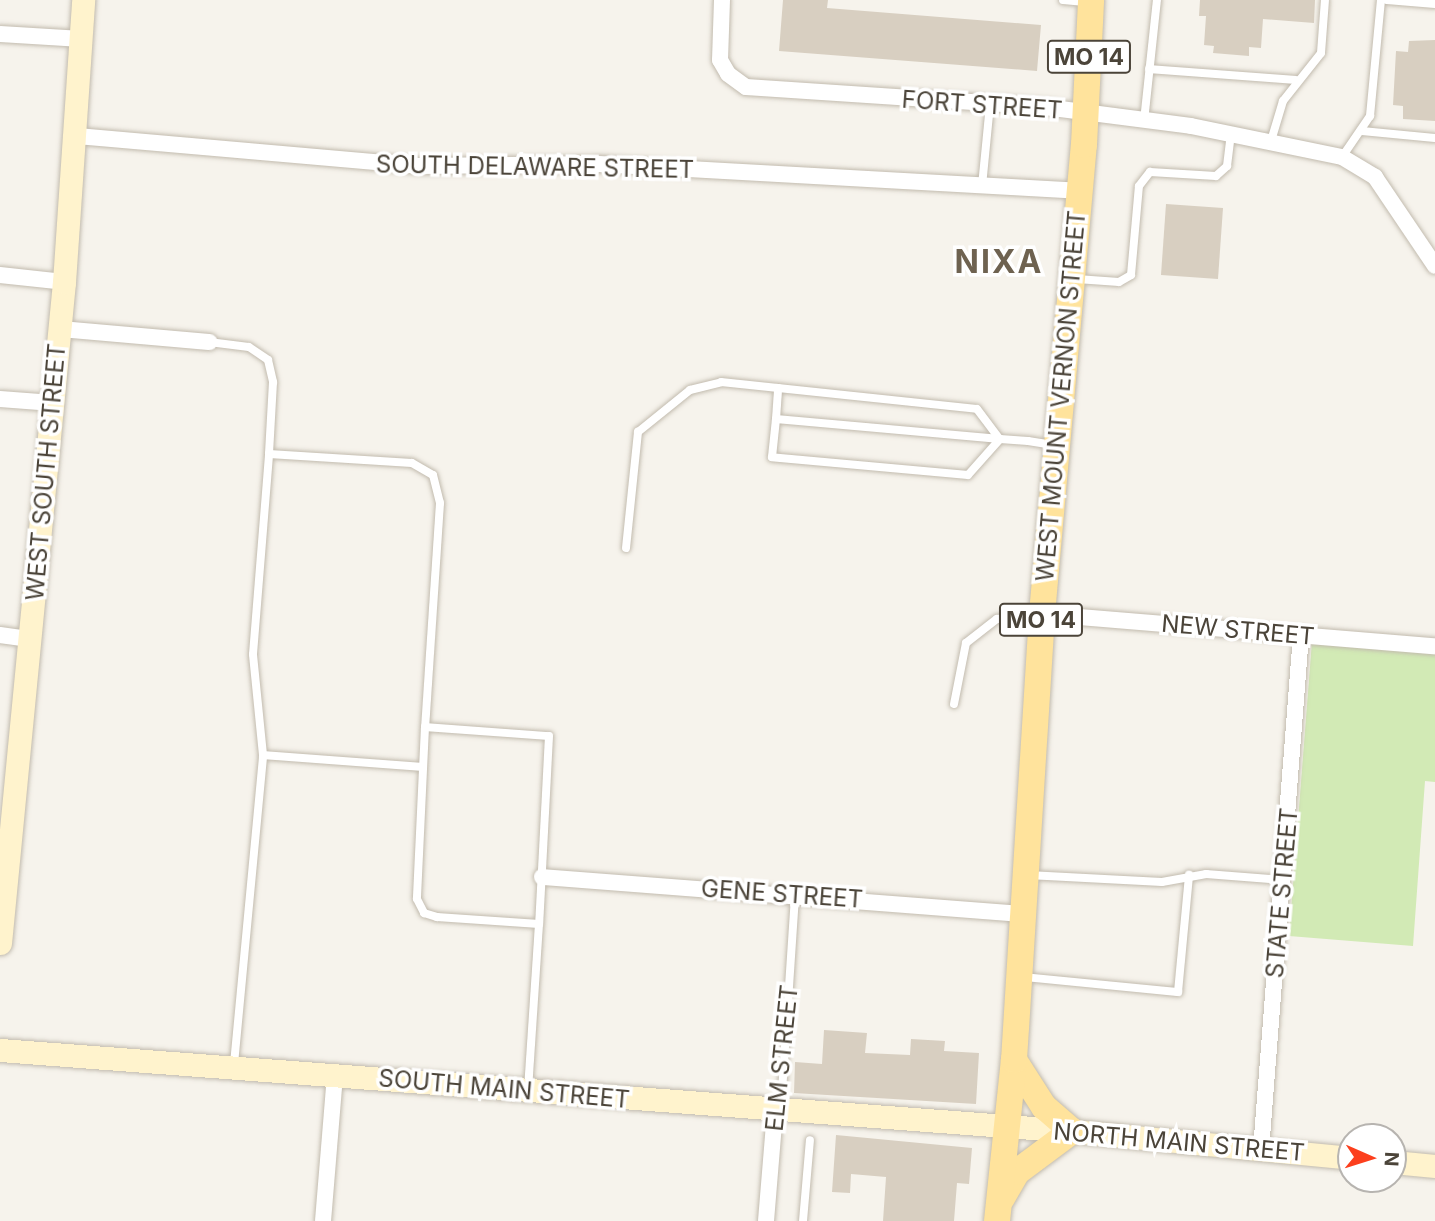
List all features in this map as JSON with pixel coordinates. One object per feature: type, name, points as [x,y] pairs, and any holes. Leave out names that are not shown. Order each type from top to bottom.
[{"type":"main road","name":"WEST MOUNT VERNON STREET","points":[[1008,1128],[1042,614],[1086,114],[1091,1]]},
{"type":"main road","points":[[998,1212],[1017,1172],[1072,1131],[1044,1107],[1014,1060]]},
{"type":"main road","name":"MO 14","points":[[998,1212],[1008,1128]]},
{"type":"street","name":"WEST SOUTH STREET","points":[[0,943],[77,136],[83,0]]},
{"type":"street","name":"FORT STREET","points":[[722,0],[720,60],[728,74],[746,87],[990,104],[1086,114],[1231,133],[1342,158],[1362,166],[1381,186],[1435,266]]},
{"type":"street","points":[[0,34],[82,40]]},
{"type":"street","name":"SOUTH DELAWARE STREET","points":[[77,136],[406,165],[597,164],[1079,191]]},
{"type":"street","points":[[0,275],[64,282]]},
{"type":"street","points":[[60,329],[209,342]]},
{"type":"street","points":[[0,399],[53,403]]},
{"type":"street","name":"NEW STREET","points":[[1042,614],[1435,646]]},
{"type":"street","points":[[0,635],[30,639]]},
{"type":"street","name":"STATE STREET","points":[[1261,1150],[1301,635]]},
{"type":"street","name":"GENE STREET","points":[[542,877],[795,894],[1021,914]]},
{"type":"street","name":"SOUTH MAIN STREET","points":[[0,1050],[234,1065],[528,1092],[1008,1128]]},
{"type":"street","points":[[323,1221],[335,1074]]},
{"type":"street","name":"ELM STREET","points":[[766,1221],[774,1124],[780,1110]]},
{"type":"street","name":"NORTH MAIN STREET","points":[[1008,1128],[1072,1131],[1337,1157]]},
{"type":"street","points":[[1407,1163],[1435,1166]]},
{"type":"lane","points":[[1063,0],[1091,1]]},
{"type":"lane","points":[[1144,121],[1157,0]]},
{"type":"lane","points":[[1271,141],[1283,101],[1296,80],[1321,53],[1325,0]]},
{"type":"lane","points":[[1342,158],[1370,116],[1381,0]]},
{"type":"lane","points":[[1387,0],[1435,4]]},
{"type":"lane","points":[[1149,69],[1296,80]]},
{"type":"lane","points":[[982,186],[990,104]]},
{"type":"lane","points":[[1362,131],[1435,138]]},
{"type":"lane","points":[[1070,278],[1119,282],[1130,275],[1139,186],[1150,172],[1216,176],[1227,166],[1231,133]]},
{"type":"lane","points":[[209,342],[249,347],[268,360],[273,382],[253,654],[263,755],[234,1065]]},
{"type":"lane","points":[[626,548],[638,432],[690,390],[722,382],[977,409],[1000,439]]},
{"type":"lane","points":[[778,388],[772,457],[968,475],[1000,439]]},
{"type":"lane","points":[[776,419],[1057,446]]},
{"type":"lane","points":[[269,454],[412,463],[433,475],[440,503],[415,887],[424,913],[539,924]]},
{"type":"lane","points":[[954,704],[966,643],[980,628],[1016,614],[1042,614]]},
{"type":"lane","points":[[425,727],[549,736],[528,1092]]},
{"type":"lane","points":[[263,755],[423,766]]},
{"type":"lane","points":[[1024,875],[1162,882],[1189,875],[1283,880]]},
{"type":"lane","points":[[1018,977],[1178,992],[1189,875]]},
{"type":"lane","name":"ELM STREET","points":[[780,1110],[795,894]]},
{"type":"lane","points":[[803,1221],[810,1140]]},
{"type":"lane","points":[[766,1221],[772,1221]]},
{"type":"green space","points":[[1312,641],[1435,653],[1435,782],[1425,781],[1413,946],[1289,936]]},
{"type":"building","points":[[783,0],[828,0],[827,8],[1041,25],[1037,71],[779,51]]},
{"type":"building","points":[[1200,0],[1315,0],[1314,23],[1263,19],[1261,48],[1249,47],[1249,56],[1213,53],[1214,46],[1204,45],[1206,16],[1199,16]]},
{"type":"building","points":[[1435,40],[1435,121],[1403,119],[1403,106],[1393,105],[1396,51],[1408,52],[1409,41]]},
{"type":"building","points":[[1166,204],[1223,208],[1218,279],[1161,275]]},
{"type":"building","points":[[824,1030],[867,1033],[865,1053],[910,1055],[911,1039],[945,1041],[944,1051],[979,1053],[976,1104],[794,1093],[795,1062],[822,1064]]},
{"type":"building","points":[[836,1135],[972,1148],[969,1184],[957,1183],[954,1221],[883,1221],[886,1177],[851,1174],[850,1193],[832,1192]]},
{"type":"district","name":"NIXA","points":[[999,262]]}]
